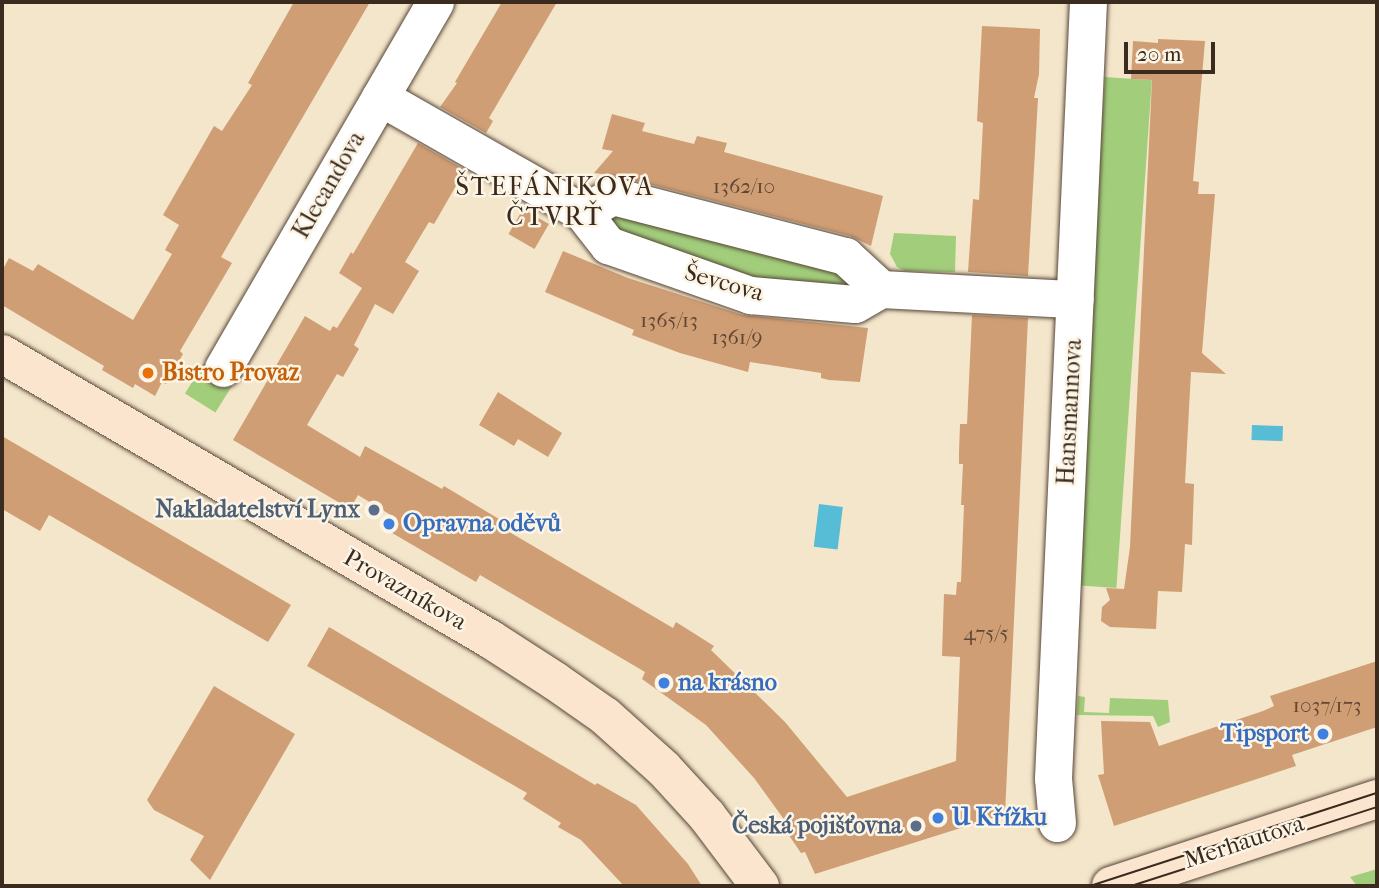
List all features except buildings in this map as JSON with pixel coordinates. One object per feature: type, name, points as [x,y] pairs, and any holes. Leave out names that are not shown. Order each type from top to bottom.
[{"type":"main road","name":"Provazníkova","points":[[2,355],[490,639],[605,716],[664,769],[707,816],[760,886]]},
{"type":"main road","name":"Merhautova","points":[[1111,886],[1377,799]]},
{"type":"street","name":"Klecandova","points":[[223,368],[435,2]]},
{"type":"street","name":"Hansmannova","points":[[1057,823],[1053,778],[1088,2]]},
{"type":"street","name":"Ševcova","points":[[380,97],[583,213],[608,246],[750,295],[855,304],[881,289],[1075,299]]},
{"type":"street","points":[[583,213],[613,196],[845,256],[881,289]]},
{"type":"green space","points":[[1105,77],[1152,80],[1116,588],[1069,585]]},
{"type":"green space","points":[[612,213],[779,250],[844,276],[844,281],[842,287],[830,294],[665,259],[606,222]]},
{"type":"green space","points":[[894,233],[956,236],[955,272],[905,271],[897,267],[890,254]]},
{"type":"green space","points":[[204,363],[235,382],[215,413],[185,394]]},
{"type":"green space","points":[[1078,696],[1085,697],[1084,712],[1109,713],[1110,698],[1168,700],[1170,722],[1158,727],[1153,716],[1077,715]]},
{"type":"green space","points":[[1377,869],[1377,886],[1357,886],[1350,877]]},
{"type":"water","points":[[1252,425],[1283,426],[1282,441],[1251,440]]},
{"type":"water","points":[[819,504],[843,507],[838,550],[814,547]]},
{"type":"tram line","points":[[1090,886],[1377,793]]},
{"type":"tram line","points":[[1131,886],[1377,807]]},
{"type":"place","name":"Bistro Provaz","points":[[148,373]]},
{"type":"place","name":"Nakladatelství Lynx","points":[[374,510]]},
{"type":"place","name":"Opravna oděvů","points":[[389,524]]},
{"type":"place","name":"na krásno","points":[[664,683]]},
{"type":"place","name":"Tipsport","points":[[1323,734]]},
{"type":"place","name":"U Křížku","points":[[938,818]]},
{"type":"place","name":"Česká pojišťovna","points":[[916,826]]},
{"type":"district","name":"ŠTEFÁNIKOVA ČTVRŤ","points":[[555,202]]}]
